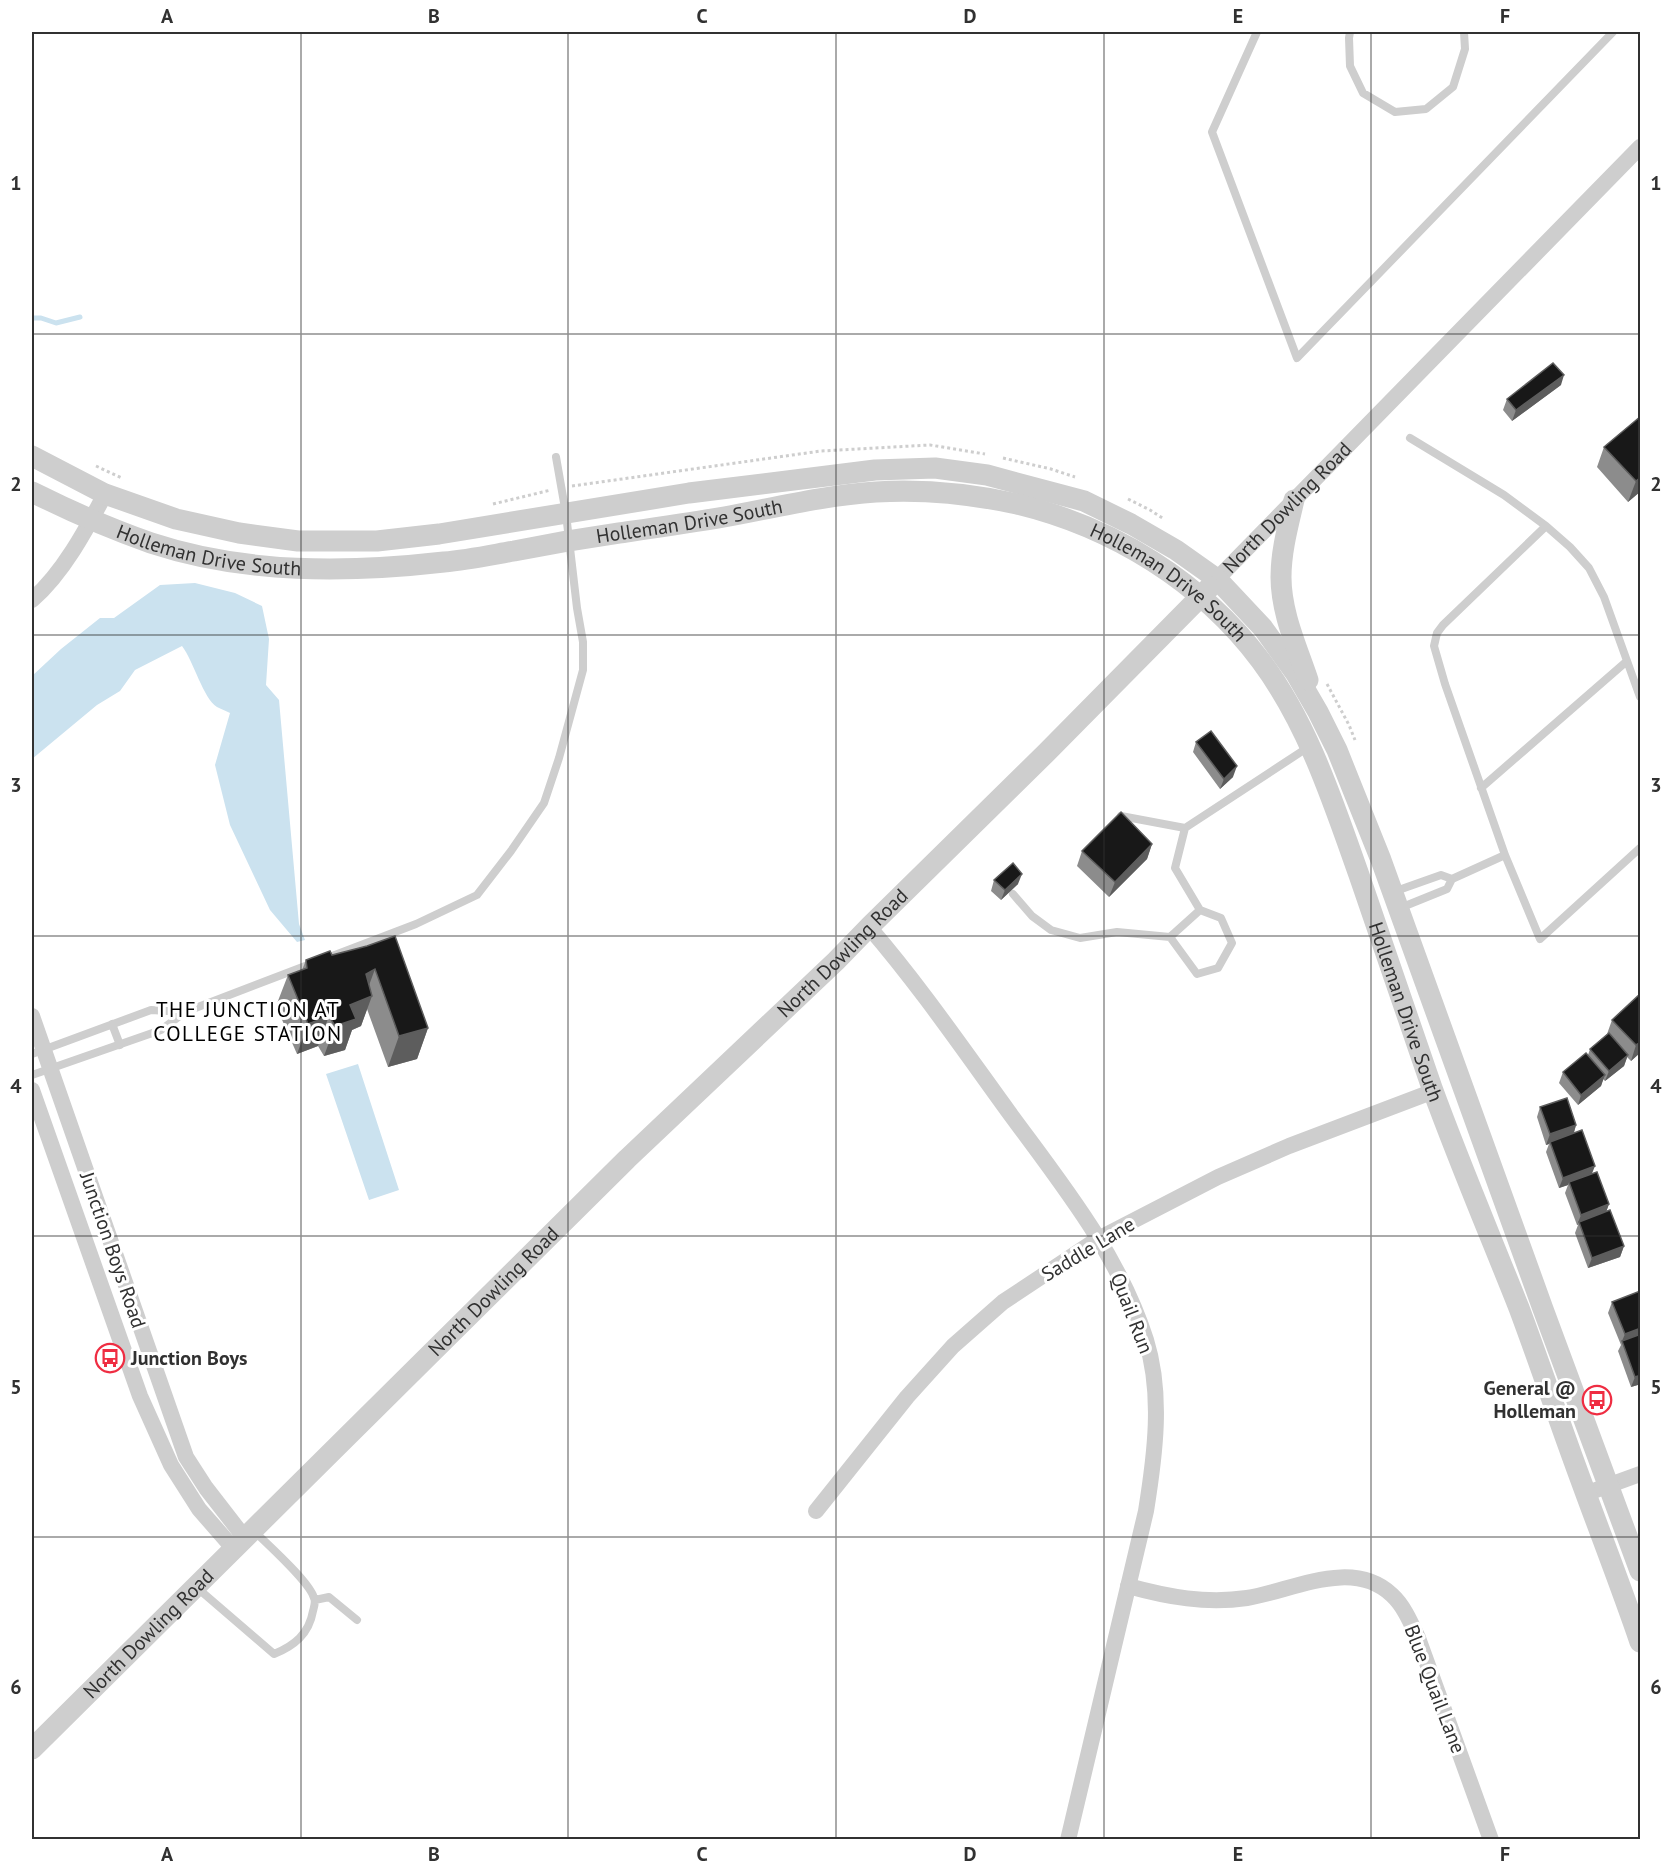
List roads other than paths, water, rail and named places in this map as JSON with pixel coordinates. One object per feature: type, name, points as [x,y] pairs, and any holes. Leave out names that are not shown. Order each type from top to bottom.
[{"type":"street","name":"North Dowling Road","points":[[32,1749],[627,1159],[836,961],[1046,753],[1641,147]]},
{"type":"street","name":"Holleman Drive South","points":[[32,456],[105,494],[176,519],[239,533],[298,541],[377,541],[439,534],[688,493],[875,470],[935,468],[987,475],[1084,501],[1176,550],[1217,579],[1263,628],[1296,674],[1337,750],[1396,900],[1641,1571]]},
{"type":"street","name":"Holleman Drive South","points":[[32,492],[152,543],[242,563],[292,568],[340,570],[450,562],[873,492],[933,492],[980,497],[1021,505],[1093,529],[1133,548],[1201,597],[1234,629],[1260,660],[1286,698],[1310,746],[1339,816],[1434,1091],[1522,1316],[1641,1642]]},
{"type":"street","points":[[32,600],[68,558],[105,494]]},
{"type":"street","points":[[1294,500],[1284,541],[1282,586],[1285,612],[1318,711]]},
{"type":"street","name":"Quail Run","points":[[869,927],[905,969],[1098,1239],[1131,1300],[1146,1340],[1155,1398],[1152,1476],[1146,1511],[1068,1839]]},
{"type":"street","name":"Junction Boys Road","points":[[32,1016],[37,1052],[50,1070],[186,1457],[243,1538]]},
{"type":"street","name":"Junction Boys Road","points":[[32,1090],[140,1396],[171,1465],[199,1509],[243,1538]]},
{"type":"street","name":"Saddle Lane","points":[[816,1511],[907,1397],[953,1346],[1003,1302],[1098,1239],[1218,1177],[1299,1142],[1434,1091]]},
{"type":"street","points":[[1586,1494],[1641,1474]]},
{"type":"street","name":"Blue Quail Lane","points":[[1128,1586],[1171,1597],[1211,1601],[1248,1598],[1323,1579],[1342,1577],[1361,1579],[1378,1585],[1392,1595],[1403,1608],[1418,1638],[1491,1839]]},
{"type":"lane","points":[[1257,32],[1212,132],[1297,358],[1613,32]]},
{"type":"lane","points":[[1350,32],[1350,66],[1363,93],[1395,112],[1426,109],[1453,87],[1465,49],[1464,32]]},
{"type":"lane","points":[[1410,438],[1478,478],[1546,526],[1589,568],[1604,597],[1641,697]]},
{"type":"lane","points":[[32,1076],[161,1030],[185,1012],[416,924],[477,895],[512,851],[544,804],[583,670],[583,642],[570,541],[556,458]]},
{"type":"lane","points":[[1546,526],[1437,633],[1434,646],[1442,674],[1505,855],[1540,939],[1641,848]]},
{"type":"lane","points":[[1481,788],[1627,661]]},
{"type":"lane","points":[[1170,937],[1197,974],[1218,968],[1232,943],[1221,918],[1200,910],[1175,868],[1185,828],[1310,746]]},
{"type":"lane","points":[[1121,816],[1185,828]]},
{"type":"lane","points":[[1396,900],[1447,889],[1452,879],[1505,855]]},
{"type":"lane","points":[[1396,900],[1441,875],[1452,879]]},
{"type":"lane","points":[[1013,894],[1032,916],[1051,930],[1080,938],[1117,932],[1170,937],[1200,910]]},
{"type":"lane","points":[[37,1052],[152,1010],[185,1012]]},
{"type":"lane","points":[[112,1024],[120,1045]]},
{"type":"lane","points":[[195,1586],[273,1654],[289,1647],[303,1635],[311,1621],[315,1600],[311,1591],[280,1556],[243,1538]]},
{"type":"lane","points":[[315,1600],[329,1597],[357,1620]]},
{"type":"water","points":[[195,583],[235,593],[262,606],[269,639],[266,685],[279,700],[299,924],[305,940],[297,942],[270,910],[230,825],[215,765],[230,713],[217,707],[207,696],[182,646],[135,670],[120,691],[97,705],[32,759],[32,676],[100,618],[114,618],[160,585]]},
{"type":"water","points":[[358,1064],[399,1190],[369,1200],[326,1074]]},
{"type":"waterway","points":[[32,318],[41,318],[56,323],[80,317]]},
{"type":"place","name":"Junction Boys","points":[[110,1358]]},
{"type":"place","name":"General @ Holleman","points":[[1597,1400]]},
{"type":"district","name":"THE JUNCTION AT COLLEGE STATION","points":[[248,1021]]}]
